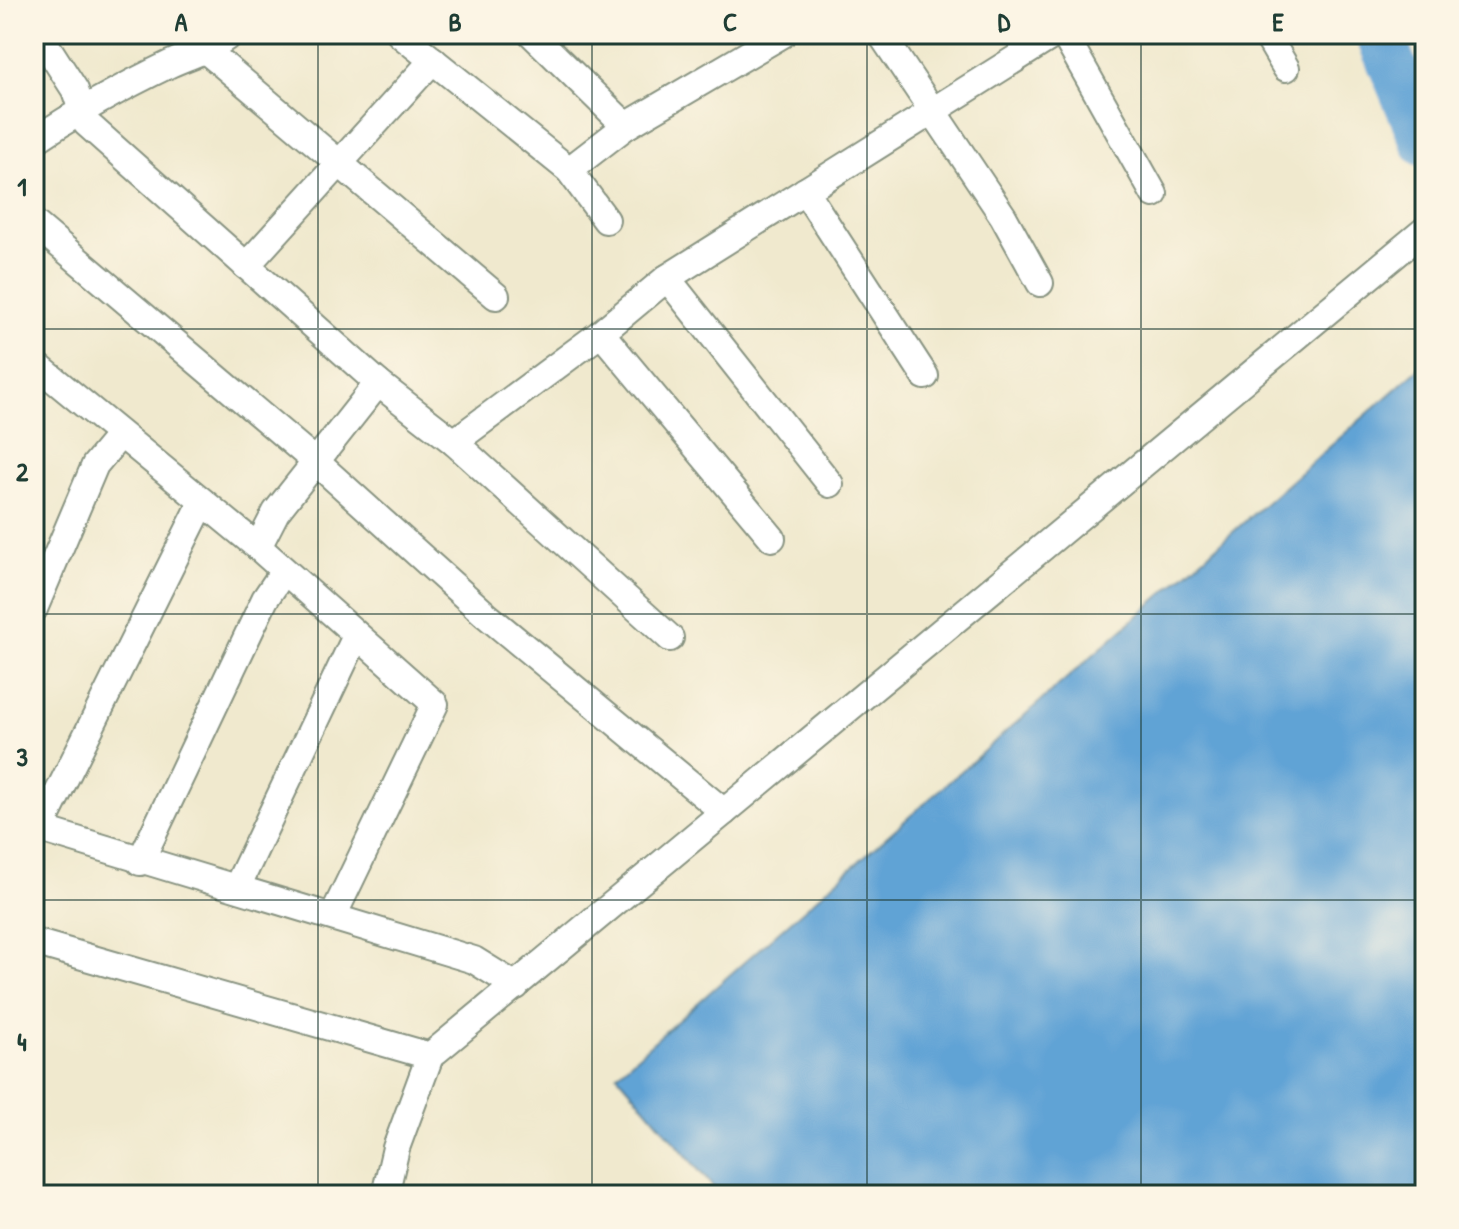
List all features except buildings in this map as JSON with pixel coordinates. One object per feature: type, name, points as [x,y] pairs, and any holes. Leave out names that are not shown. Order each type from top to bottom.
[{"type":"street","points":[[39,34],[75,90],[86,123],[378,383],[454,442],[670,638]]},
{"type":"street","points":[[34,141],[81,109],[173,63],[208,52],[231,34]]},
{"type":"street","points":[[400,34],[569,170],[606,220]]},
{"type":"street","points":[[532,34],[626,126]]},
{"type":"street","points":[[569,170],[626,126],[783,34]]},
{"type":"street","points":[[881,34],[1003,216],[1040,283]]},
{"type":"street","points":[[454,442],[601,333],[667,278],[1055,34]]},
{"type":"street","points":[[1064,34],[1154,194]]},
{"type":"street","points":[[1266,34],[1286,68]]},
{"type":"street","points":[[208,52],[496,296]]},
{"type":"street","points":[[246,266],[433,60]]},
{"type":"street","points":[[805,191],[925,376]]},
{"type":"street","points":[[34,223],[316,462],[486,615],[724,812]]},
{"type":"street","points":[[385,1195],[396,1148],[430,1056],[1425,230]]},
{"type":"street","points":[[667,278],[830,484]]},
{"type":"street","points":[[601,333],[772,538]]},
{"type":"street","points":[[34,363],[258,547],[435,704],[333,916]]},
{"type":"street","points":[[258,547],[276,512],[378,383]]},
{"type":"street","points":[[34,609],[95,465],[120,435]]},
{"type":"street","points":[[202,503],[37,828],[140,862],[237,887],[474,960],[516,986]]},
{"type":"street","points":[[140,862],[265,599],[284,571]]},
{"type":"street","points":[[237,887],[356,636]]},
{"type":"street","points":[[34,942],[430,1056]]},
{"type":"water","points":[[1425,363],[1425,1195],[720,1195],[617,1074]]},
{"type":"waterway","points":[[1379,34],[1425,143]]}]
